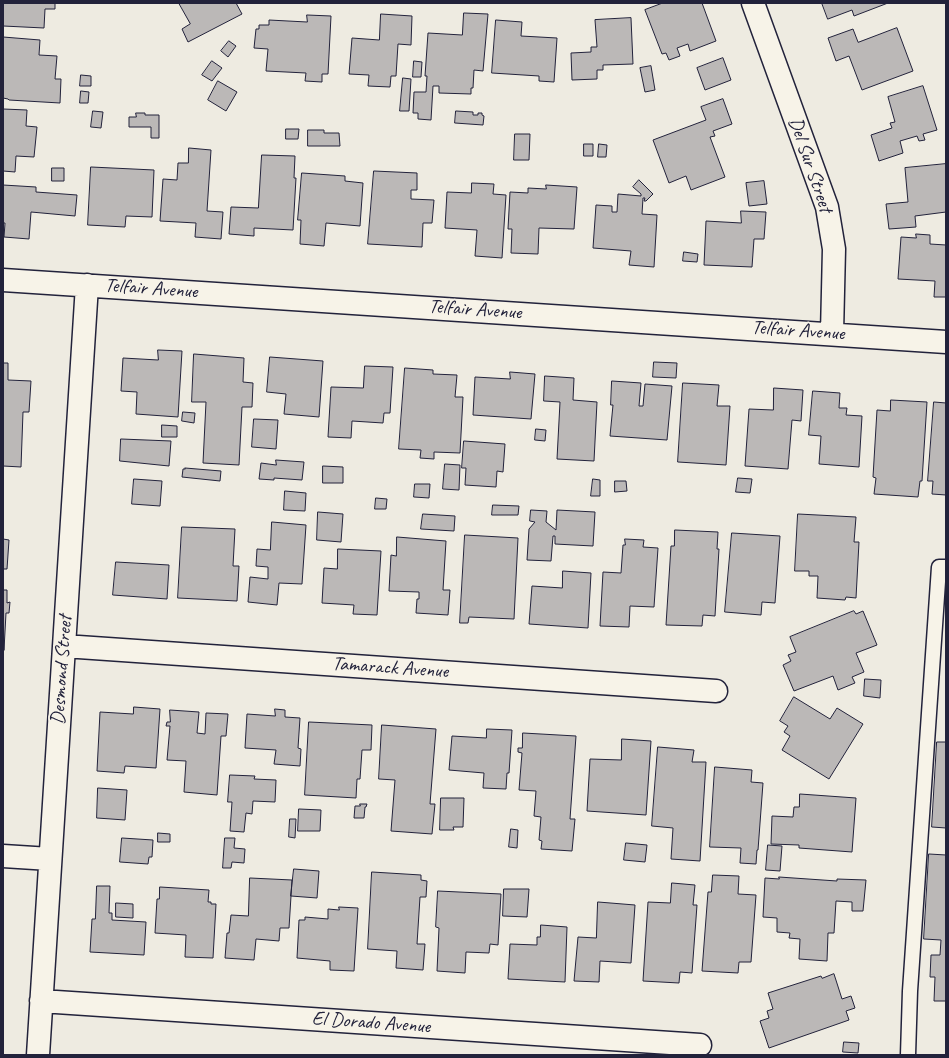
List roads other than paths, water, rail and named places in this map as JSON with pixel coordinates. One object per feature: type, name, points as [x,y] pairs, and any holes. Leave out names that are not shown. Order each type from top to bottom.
[{"type":"street","name":"Del Sur Street","points":[[753,3],[827,207],[834,249],[832,334]]},
{"type":"street","name":"Telfair Avenue","points":[[3,280],[946,342]]},
{"type":"street","name":"Desmond Street","points":[[38,1055],[87,285]]},
{"type":"street","name":"Tamarack Avenue","points":[[64,646],[716,691]]},
{"type":"street","points":[[3,856],[50,859]]},
{"type":"street","name":"El Dorado Avenue","points":[[42,1001],[700,1045]]},
{"type":"lane","points":[[908,1055],[910,991],[939,567],[946,567]]}]
